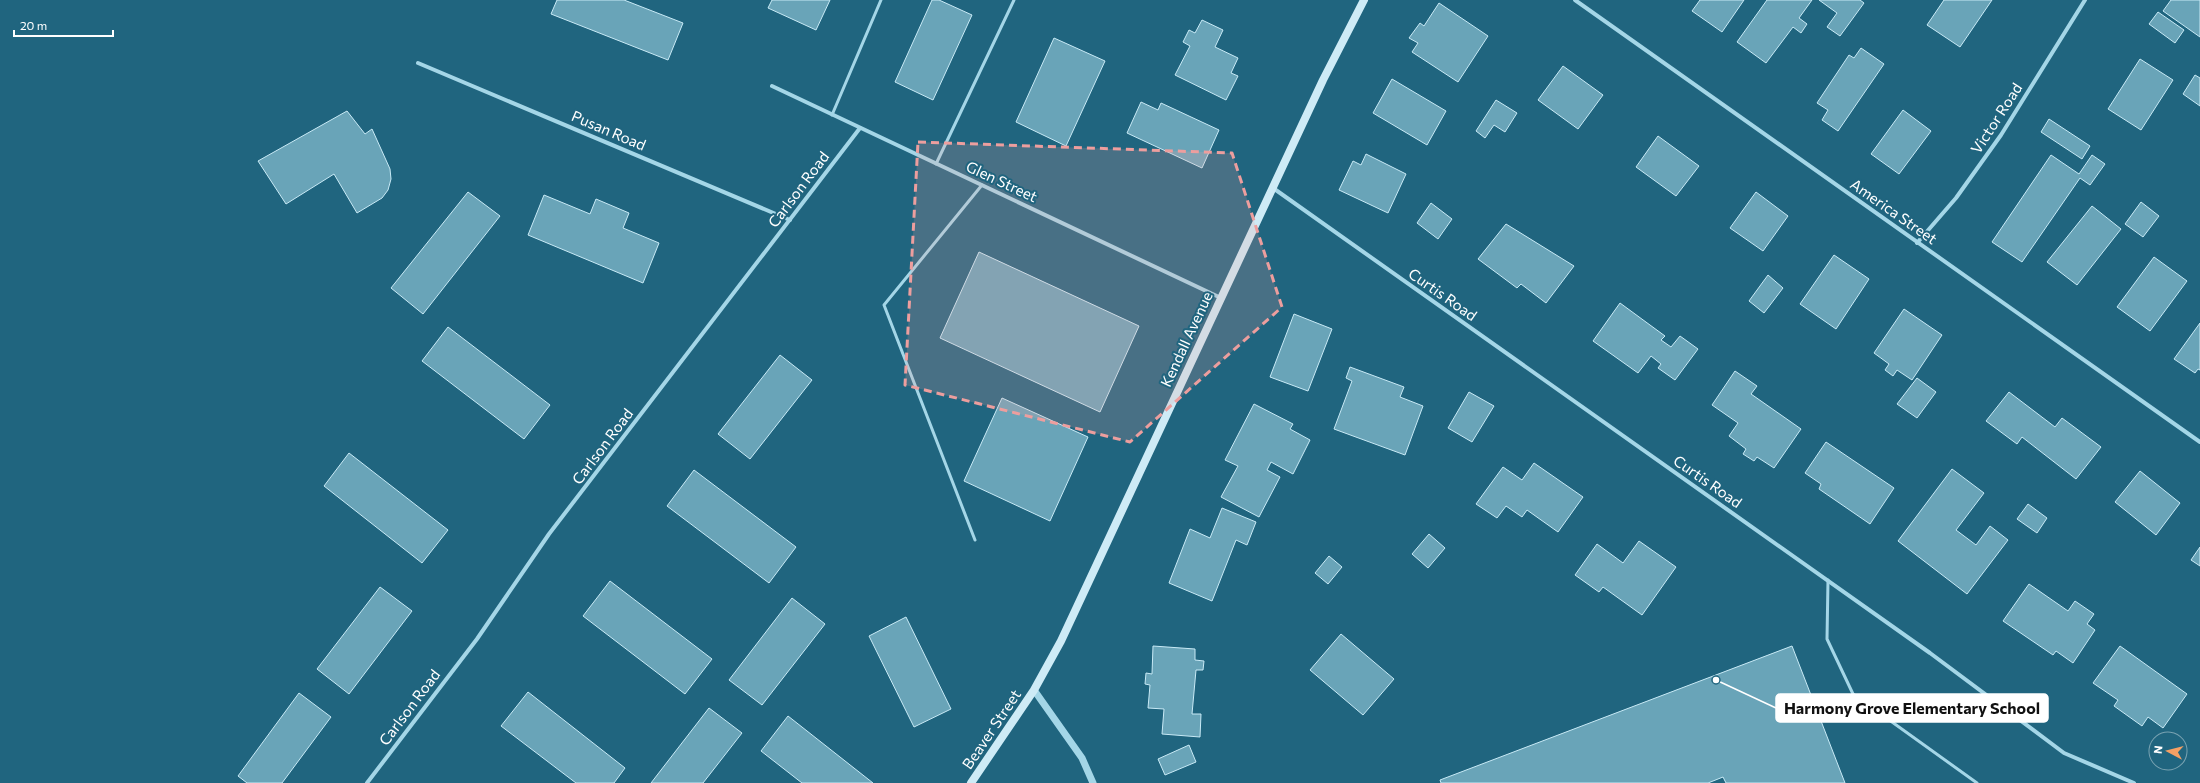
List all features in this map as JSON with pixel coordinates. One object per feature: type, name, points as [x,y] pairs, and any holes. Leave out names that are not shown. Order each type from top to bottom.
[{"type":"main road","name":"Kendall Avenue","points":[[1034,690],[1061,641],[1323,80],[1364,0]]},
{"type":"main road","name":"Beaver Street","points":[[971,783],[1034,690]]},
{"type":"street","name":"America Street","points":[[1575,0],[2200,442]]},
{"type":"street","name":"Victor Road","points":[[1917,243],[1956,198],[2001,135],[2085,0]]},
{"type":"street","name":"Pusan Road","points":[[418,63],[790,220]]},
{"type":"street","name":"Glen Street","points":[[772,86],[1221,298]]},
{"type":"street","name":"Carlson Road","points":[[367,783],[477,638],[549,534],[860,128]]},
{"type":"street","name":"Curtis Road","points":[[1273,188],[1828,580],[1930,653],[2064,753],[2128,783],[2134,783]]},
{"type":"street","points":[[1034,690],[1082,758],[1093,783]]},
{"type":"lane","points":[[832,115],[881,0]]},
{"type":"lane","points":[[936,164],[1014,0]]},
{"type":"lane","points":[[975,540],[884,305],[982,185]]},
{"type":"lane","points":[[1828,580],[1827,639],[1852,694],[1977,783]]},
{"type":"highlighted area","points":[[918,142],[1232,153],[1282,307],[1130,442],[905,385]]},
{"type":"building","points":[[557,0],[624,0],[683,23],[668,60],[551,14]]},
{"type":"building","points":[[772,0],[830,0],[816,30],[768,8]]},
{"type":"building","points":[[932,0],[939,0],[972,15],[933,100],[895,82]]},
{"type":"building","points":[[1700,0],[1744,0],[1722,32],[1692,11]]},
{"type":"building","points":[[1767,0],[1812,0],[1799,18],[1807,24],[1801,33],[1793,27],[1766,63],[1737,42]]},
{"type":"building","points":[[1819,0],[1860,0],[1864,3],[1840,36],[1827,27],[1837,13]]},
{"type":"building","points":[[1944,0],[1992,0],[1960,47],[1927,25]]},
{"type":"building","points":[[2171,0],[2200,0],[2200,37],[2163,11]]},
{"type":"building","points":[[1439,3],[1488,36],[1458,82],[1412,52],[1418,43],[1409,38],[1420,23],[1424,26]]},
{"type":"building","points":[[2158,12],[2184,30],[2175,43],[2149,24]]},
{"type":"building","points":[[1202,20],[1223,30],[1215,47],[1238,58],[1231,73],[1238,76],[1226,100],[1175,75],[1190,46],[1183,42],[1189,30],[1195,33]]},
{"type":"building","points":[[1054,38],[1105,61],[1066,146],[1016,122]]},
{"type":"building","points":[[1861,48],[1884,64],[1838,131],[1822,120],[1828,110],[1817,103],[1849,55],[1854,58]]},
{"type":"building","points":[[2140,59],[2173,80],[2141,130],[2108,109]]},
{"type":"building","points":[[1563,66],[1603,95],[1578,129],[1538,100]]},
{"type":"building","points":[[2195,75],[2200,78],[2200,106],[2183,94]]},
{"type":"building","points":[[1392,79],[1446,111],[1427,145],[1373,113]]},
{"type":"building","points":[[1496,100],[1517,113],[1505,132],[1494,125],[1485,138],[1476,131]]},
{"type":"building","points":[[1141,102],[1158,110],[1161,103],[1219,130],[1202,168],[1127,133]]},
{"type":"building","points":[[1903,110],[1931,131],[1899,174],[1871,154]]},
{"type":"building","points":[[347,111],[365,134],[372,129],[390,169],[391,179],[388,190],[382,198],[357,213],[334,174],[286,204],[258,161]]},
{"type":"building","points":[[2049,119],[2090,146],[2082,159],[2041,132]]},
{"type":"building","points":[[1658,136],[1699,166],[1676,196],[1636,167]]},
{"type":"building","points":[[1366,154],[1406,174],[1388,213],[1339,190],[1353,161],[1361,165]]},
{"type":"building","points":[[2051,155],[2079,174],[2092,155],[2105,164],[2090,185],[2080,178],[2022,262],[1992,242]]},
{"type":"building","points":[[468,192],[500,216],[423,314],[391,288]]},
{"type":"building","points":[[1756,192],[1788,216],[1763,251],[1730,228]]},
{"type":"building","points":[[544,195],[590,214],[596,199],[629,213],[623,228],[659,243],[643,283],[528,235]]},
{"type":"building","points":[[2141,202],[2159,216],[2143,237],[2125,224]]},
{"type":"building","points":[[1431,203],[1452,219],[1438,239],[1417,223]]},
{"type":"building","points":[[2092,206],[2121,229],[2077,285],[2047,262]]},
{"type":"building","points":[[1506,224],[1574,266],[1546,303],[1521,284],[1517,288],[1478,259]]},
{"type":"building","points":[[979,252],[1139,326],[1100,412],[940,338]]},
{"type":"building","points":[[1834,255],[1869,279],[1836,329],[1800,304]]},
{"type":"building","points":[[2154,257],[2187,281],[2150,331],[2117,307]]},
{"type":"building","points":[[1768,275],[1783,288],[1764,313],[1749,301]]},
{"type":"building","points":[[1620,303],[1665,336],[1661,340],[1671,347],[1680,336],[1698,349],[1675,380],[1658,368],[1661,364],[1651,356],[1638,373],[1593,341]]},
{"type":"building","points":[[1904,309],[1942,335],[1912,380],[1897,370],[1893,376],[1885,370],[1889,364],[1874,353]]},
{"type":"building","points":[[1294,314],[1332,329],[1308,391],[1270,377]]},
{"type":"building","points":[[2200,323],[2200,370],[2198,369],[2195,373],[2174,359]]},
{"type":"building","points":[[448,327],[550,405],[524,439],[422,361]]},
{"type":"building","points":[[780,355],[812,380],[750,459],[718,434]]},
{"type":"building","points":[[1350,367],[1404,387],[1400,397],[1423,406],[1405,455],[1334,429],[1352,381],[1346,378]]},
{"type":"building","points":[[1735,371],[1757,386],[1751,394],[1801,429],[1774,468],[1757,457],[1754,461],[1743,454],[1746,449],[1729,436],[1738,423],[1712,405]]},
{"type":"building","points":[[1917,378],[1936,392],[1917,418],[1897,404]]},
{"type":"building","points":[[1469,392],[1494,406],[1472,442],[1448,428]]},
{"type":"building","points":[[2009,392],[2055,427],[2062,418],[2101,447],[2076,479],[2022,437],[2017,444],[1986,421]]},
{"type":"building","points":[[1002,398],[1088,437],[1050,521],[964,481]]},
{"type":"building","points":[[1254,404],[1293,424],[1290,429],[1310,440],[1293,474],[1271,462],[1267,470],[1280,477],[1259,517],[1221,497],[1238,466],[1225,460]]},
{"type":"building","points":[[1826,442],[1894,488],[1870,524],[1819,489],[1821,484],[1805,473]]},
{"type":"building","points":[[349,453],[448,530],[422,563],[324,486]]},
{"type":"building","points":[[1534,463],[1583,497],[1558,532],[1527,510],[1522,517],[1506,506],[1497,518],[1476,504],[1503,467],[1522,480]]},
{"type":"building","points":[[1952,469],[1984,493],[1956,530],[1976,545],[1990,526],[2008,540],[1967,594],[1898,541]]},
{"type":"building","points":[[694,470],[796,547],[769,583],[667,506]]},
{"type":"building","points":[[2140,471],[2180,503],[2156,535],[2115,502]]},
{"type":"building","points":[[2028,504],[2047,518],[2037,533],[2017,519]]},
{"type":"building","points":[[1222,508],[1256,522],[1247,545],[1236,540],[1212,601],[1169,583],[1190,529],[1210,538]]},
{"type":"building","points":[[1429,534],[1445,548],[1428,568],[1412,554]]},
{"type":"building","points":[[1639,541],[1676,567],[1642,615],[1603,587],[1599,592],[1575,575],[1597,544],[1623,563]]},
{"type":"building","points":[[2200,547],[2200,566],[2191,560]]},
{"type":"building","points":[[1329,556],[1342,567],[1328,584],[1315,573]]},
{"type":"building","points":[[610,581],[712,659],[685,694],[583,616]]},
{"type":"building","points":[[2029,584],[2068,611],[2075,601],[2094,614],[2087,624],[2095,630],[2073,663],[2056,651],[2053,655],[2003,621]]},
{"type":"building","points":[[380,587],[412,611],[349,694],[317,669]]},
{"type":"building","points":[[792,598],[825,624],[762,705],[729,680]]},
{"type":"building","points":[[906,617],[951,709],[914,727],[869,636]]},
{"type":"building","points":[[1341,634],[1394,679],[1363,715],[1310,670]]},
{"type":"building","points":[[1153,646],[1195,649],[1195,660],[1204,661],[1203,670],[1196,670],[1192,714],[1201,714],[1200,737],[1162,734],[1164,709],[1148,708],[1150,685],[1145,684],[1146,673],[1152,674]]},
{"type":"building","points":[[1792,646],[1845,783],[1726,783],[1723,777],[1708,783],[1441,783],[1440,780]]},
{"type":"building","points":[[2120,646],[2187,694],[2163,728],[2148,717],[2142,726],[2114,706],[2118,700],[2093,683]]},
{"type":"building","points":[[528,692],[625,768],[614,783],[576,783],[501,726]]},
{"type":"building","points":[[299,693],[331,717],[282,783],[247,783],[238,776]]},
{"type":"building","points":[[709,708],[742,733],[703,783],[651,783]]},
{"type":"building","points":[[788,716],[873,783],[802,783],[761,751]]},
{"type":"building","points":[[1189,745],[1196,762],[1165,775],[1158,759]]},
{"type":"place","name":"Harmony Grove Elementary School","points":[[1716,680]]}]
